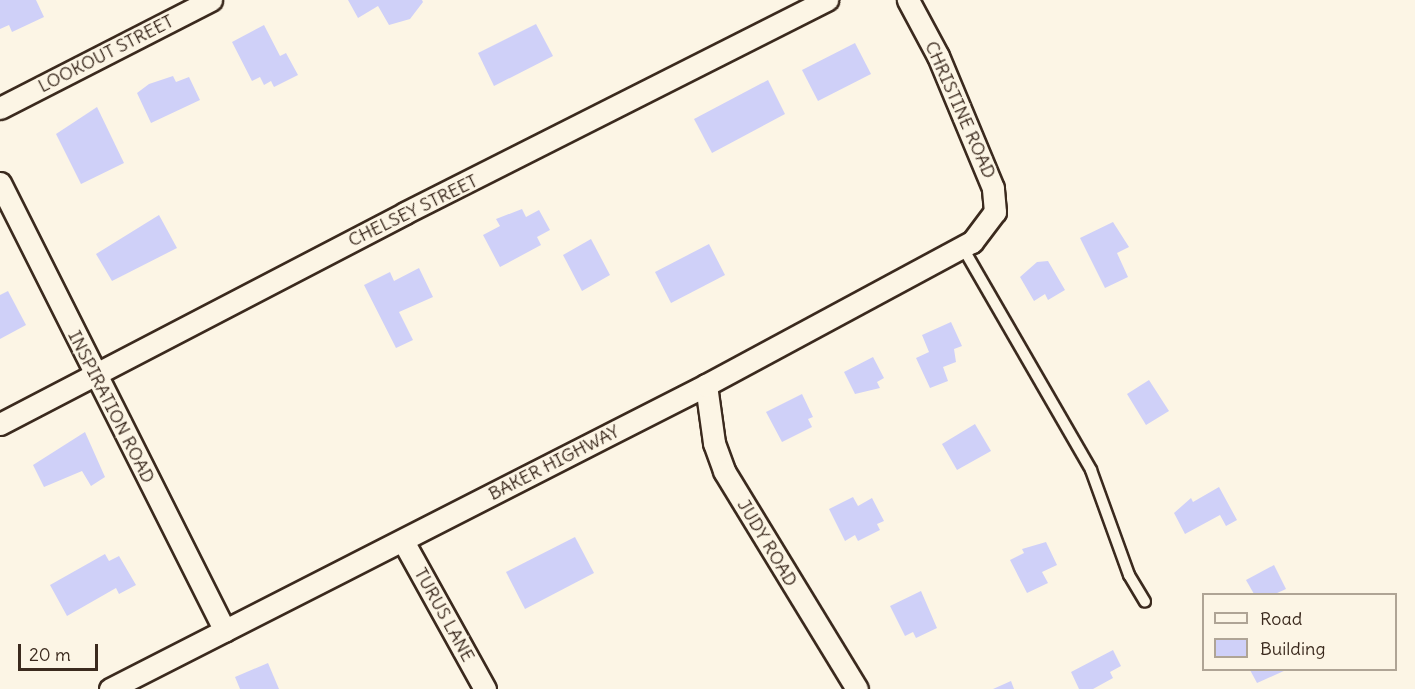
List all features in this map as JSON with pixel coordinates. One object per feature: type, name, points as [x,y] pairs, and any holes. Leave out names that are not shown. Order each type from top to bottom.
[{"type":"street","name":"LOOKOUT STREET","points":[[0,108],[211,0]]},
{"type":"street","name":"CHELSEY STREET","points":[[0,424],[827,0]]},
{"type":"street","name":"CHRISTINE ROAD","points":[[908,0],[938,56],[993,188],[995,212],[990,224]]},
{"type":"street","name":"INSPIRATION ROAD","points":[[0,183],[94,376],[225,631]]},
{"type":"street","name":"BAKER HIGHWAY","points":[[110,689],[706,385],[963,248],[990,224]]},
{"type":"street","name":"JUDY ROAD","points":[[706,385],[714,443],[723,471],[857,689]]},
{"type":"street","name":"TURUS LANE","points":[[403,541],[485,689]]},
{"type":"lane","points":[[963,248],[1091,470],[1129,575],[1145,602]]},
{"type":"building","points":[[0,0],[36,0],[44,17],[12,32],[9,25],[0,29]]},
{"type":"building","points":[[348,0],[422,0],[423,2],[410,19],[389,25],[378,6],[358,18]]},
{"type":"building","points":[[536,24],[553,56],[494,86],[478,53]]},
{"type":"building","points":[[264,25],[280,56],[286,53],[298,75],[274,87],[271,81],[264,85],[260,77],[252,81],[232,42]]},
{"type":"building","points":[[855,43],[871,74],[818,101],[802,70]]},
{"type":"building","points":[[173,76],[176,82],[189,77],[200,100],[151,123],[137,93],[149,84]]},
{"type":"building","points":[[768,80],[785,114],[712,153],[694,119]]},
{"type":"building","points":[[97,107],[124,163],[81,184],[56,134]]},
{"type":"building","points":[[522,209],[526,217],[539,210],[550,230],[537,237],[541,245],[500,267],[483,235],[500,226],[496,219]]},
{"type":"building","points":[[159,215],[177,248],[112,281],[96,254]]},
{"type":"building","points":[[1113,222],[1129,247],[1117,253],[1128,277],[1105,288],[1080,238]]},
{"type":"building","points":[[591,239],[610,275],[582,291],[563,255]]},
{"type":"building","points":[[709,244],[725,275],[671,303],[655,272]]},
{"type":"building","points":[[1048,261],[1065,290],[1048,300],[1045,294],[1034,301],[1020,277],[1037,262]]},
{"type":"building","points":[[419,268],[433,297],[399,312],[413,340],[396,348],[364,285],[390,272],[394,281]]},
{"type":"building","points":[[8,291],[26,325],[0,339],[0,295]]},
{"type":"building","points":[[951,322],[962,346],[954,349],[956,362],[943,367],[948,381],[930,388],[916,358],[929,352],[922,335]]},
{"type":"building","points":[[873,357],[884,378],[877,382],[880,388],[855,394],[844,372]]},
{"type":"building","points":[[1149,380],[1169,411],[1146,425],[1127,394]]},
{"type":"building","points":[[802,394],[813,417],[808,419],[812,427],[782,442],[766,412]]},
{"type":"building","points":[[975,424],[991,451],[957,470],[942,444]]},
{"type":"building","points":[[85,432],[105,477],[91,486],[82,471],[44,487],[33,465]]},
{"type":"building","points":[[1219,487],[1237,520],[1226,526],[1220,515],[1185,534],[1174,513],[1191,498],[1193,502]]},
{"type":"building","points":[[853,497],[858,506],[872,498],[884,521],[877,524],[880,530],[858,541],[855,535],[845,541],[829,509]]},
{"type":"building","points":[[575,537],[594,573],[525,609],[506,572]]},
{"type":"building","points":[[1046,542],[1057,565],[1042,572],[1048,583],[1027,593],[1010,560],[1024,553],[1022,549]]},
{"type":"building","points":[[105,554],[109,561],[119,556],[136,585],[119,594],[116,588],[67,616],[50,585]]},
{"type":"building","points":[[1274,565],[1286,589],[1277,593],[1253,593],[1246,580]]},
{"type":"building","points":[[921,591],[937,628],[916,638],[913,632],[905,636],[890,606]]},
{"type":"building","points":[[1113,650],[1121,666],[1110,672],[1113,678],[1093,689],[1079,689],[1071,672]]},
{"type":"building","points":[[268,663],[279,689],[240,689],[235,677]]},
{"type":"building","points":[[1251,671],[1284,671],[1257,683]]},
{"type":"building","points":[[1011,681],[1014,689],[993,689]]}]
